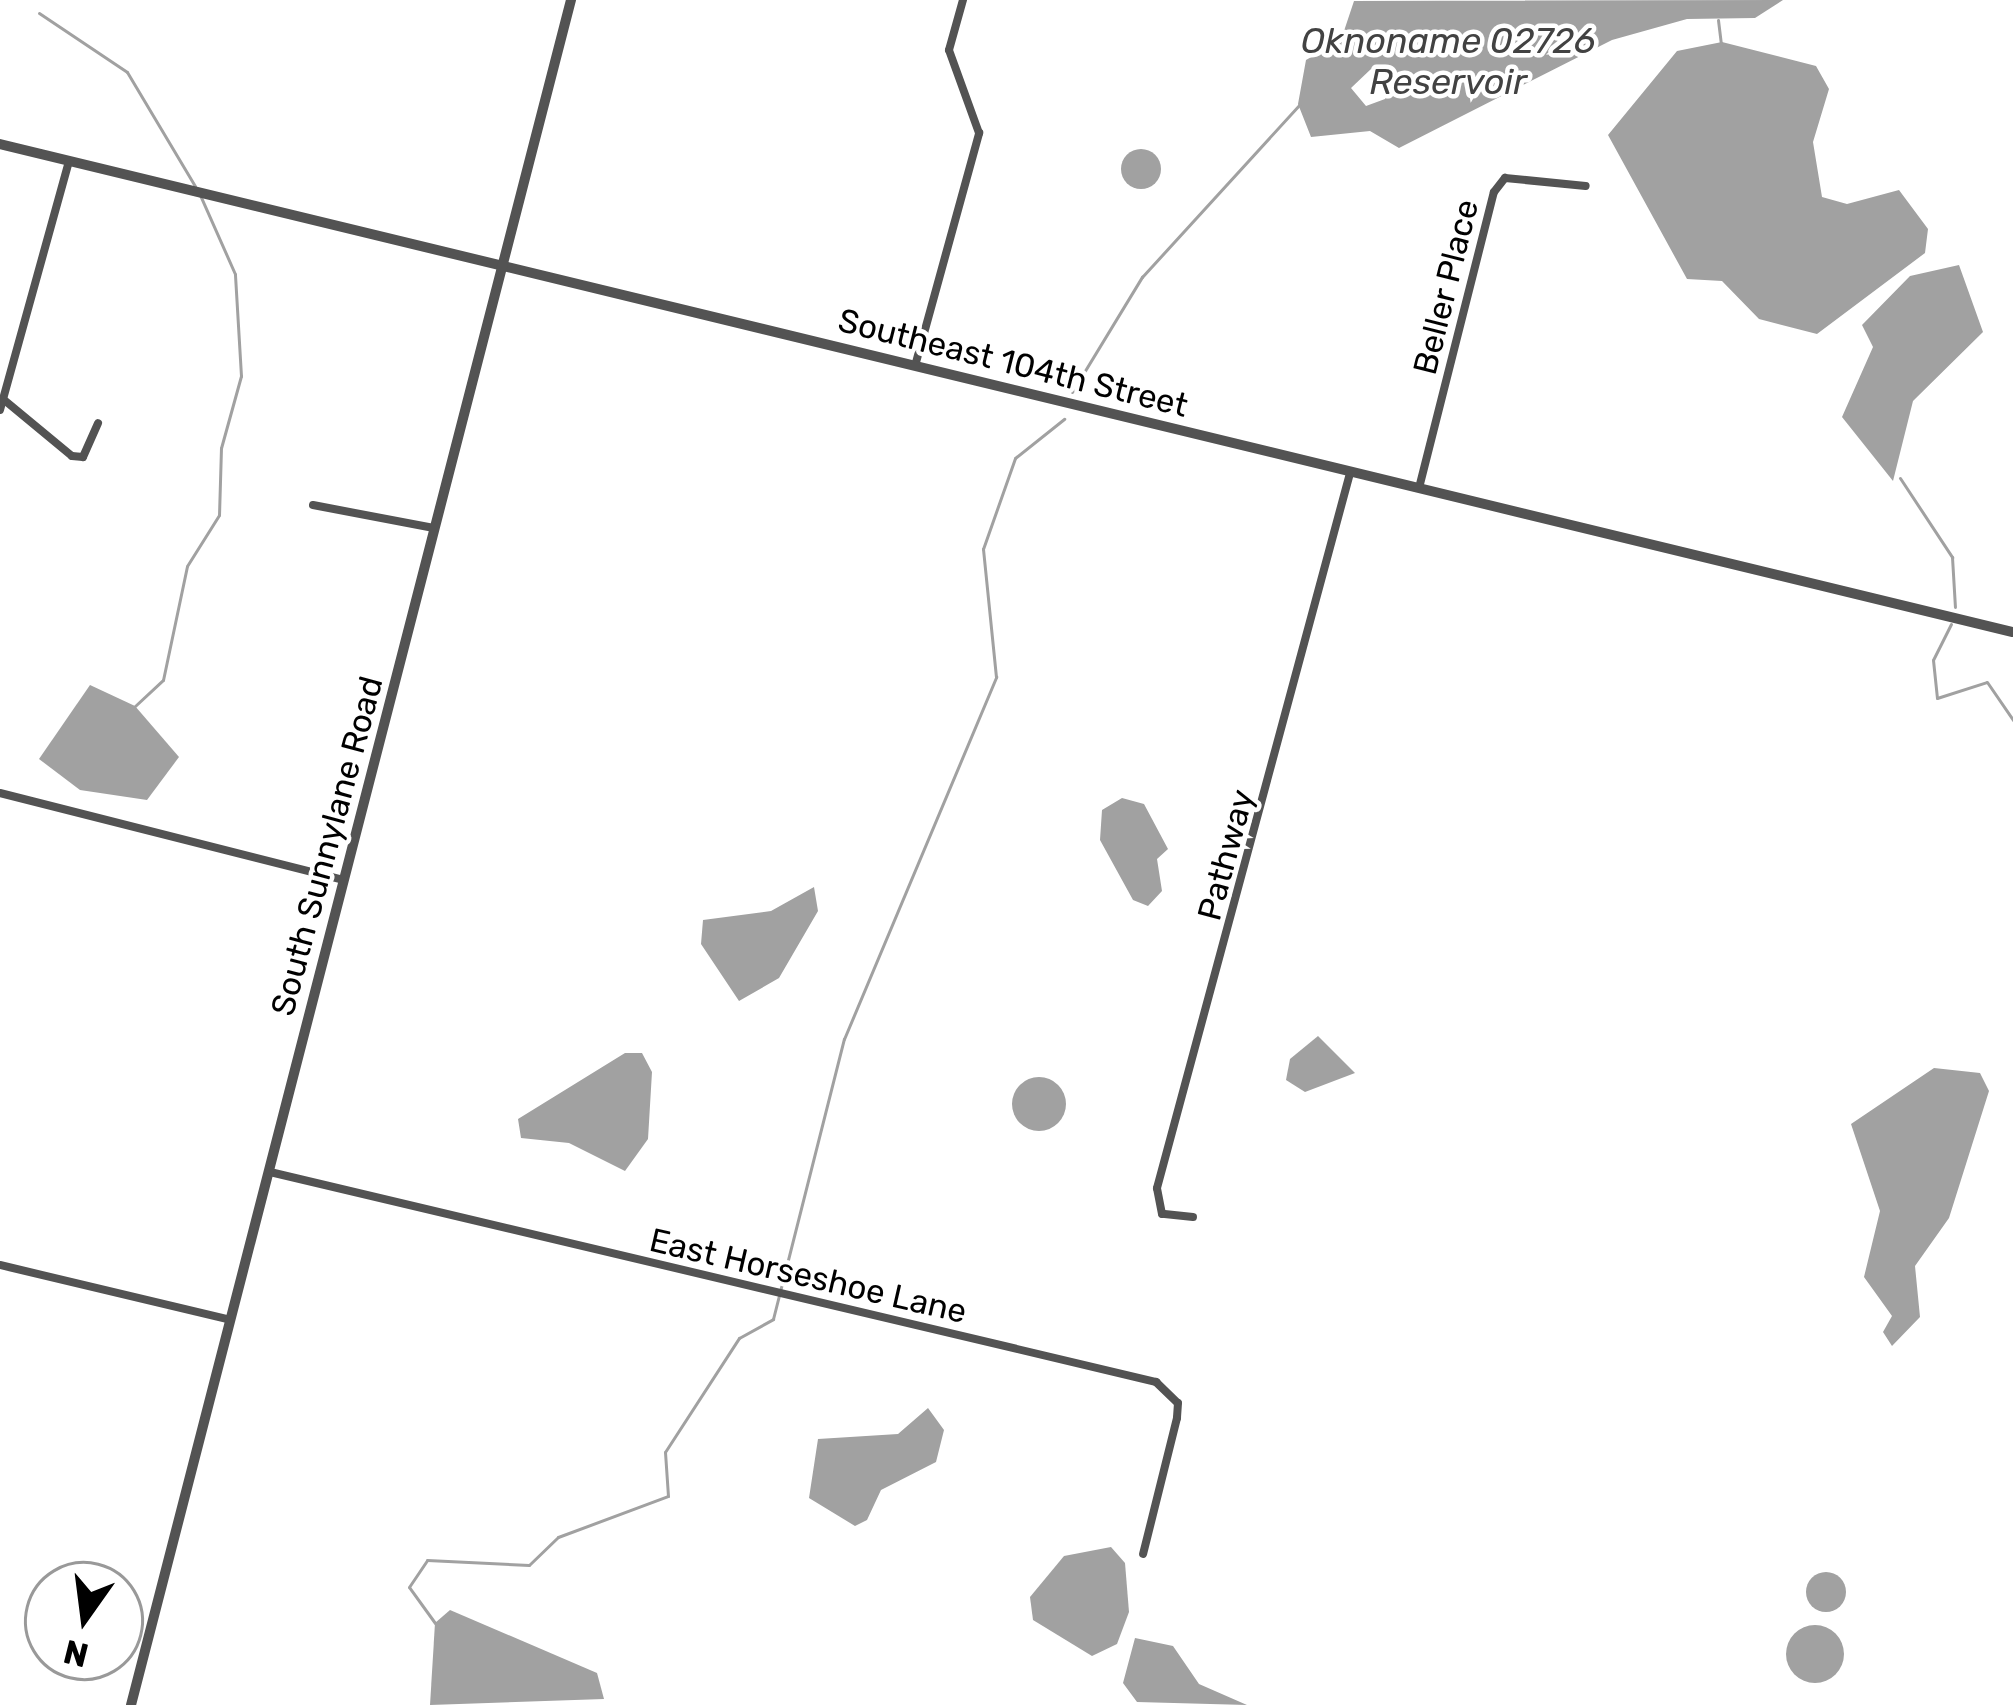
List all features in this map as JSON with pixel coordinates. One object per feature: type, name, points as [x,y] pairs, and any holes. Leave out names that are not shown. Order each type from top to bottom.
[{"type":"street","name":"South Sunnylane Road","points":[[131,1705],[571,0]]},
{"type":"street","points":[[915,366],[980,133],[949,50],[963,0]]},
{"type":"street","name":"Southeast 104th Street","points":[[0,144],[2013,632]]},
{"type":"street","points":[[0,410],[69,161]]},
{"type":"street","name":"Beller Place","points":[[1419,489],[1494,191],[1505,178],[1586,186]]},
{"type":"street","points":[[3,399],[72,456],[83,457],[98,423]]},
{"type":"street","name":"Pathway","points":[[1193,1217],[1162,1214],[1157,1188],[1350,472]]},
{"type":"street","points":[[313,505],[436,528]]},
{"type":"street","points":[[0,793],[345,880]]},
{"type":"street","name":"East Horseshoe Lane","points":[[269,1172],[1156,1382],[1178,1403],[1143,1554]]},
{"type":"street","points":[[0,1265],[232,1320]]},
{"type":"water","name":"Oknoname 02726 Reservoir","points":[[1783,0],[1755,18],[1687,19],[1612,40],[1399,148],[1370,131],[1311,137],[1298,104],[1306,60],[1341,40],[1354,1]],"holes":[[[1371,69],[1389,81],[1385,99],[1366,106],[1351,88]]]},
{"type":"water","points":[[1722,42],[1816,66],[1829,89],[1813,142],[1822,197],[1847,204],[1899,190],[1928,229],[1925,253],[1817,334],[1759,319],[1722,281],[1687,279],[1608,135],[1677,51]]},
{"type":"water","points":[[1141,149],[1155,155],[1161,169],[1155,183],[1141,189],[1127,183],[1121,169],[1127,155]]},
{"type":"water","points":[[1959,265],[1983,332],[1913,401],[1893,481],[1842,417],[1873,347],[1862,325],[1910,276]]},
{"type":"water","points":[[90,685],[135,706],[179,757],[147,800],[80,790],[39,759]]},
{"type":"water","points":[[1122,798],[1144,804],[1168,849],[1157,859],[1162,891],[1148,906],[1133,900],[1100,840],[1102,810]]},
{"type":"water","points":[[814,887],[818,911],[779,978],[739,1001],[701,944],[703,920],[771,911]]},
{"type":"water","points":[[1318,1036],[1355,1073],[1305,1092],[1286,1080],[1290,1059]]},
{"type":"water","points":[[625,1053],[642,1053],[652,1072],[648,1139],[625,1171],[569,1143],[521,1138],[518,1119]]},
{"type":"water","points":[[1934,1068],[1980,1073],[1989,1091],[1949,1218],[1915,1266],[1920,1317],[1892,1346],[1883,1332],[1892,1316],[1864,1277],[1880,1211],[1851,1124]]},
{"type":"water","points":[[1039,1077],[1058,1085],[1066,1104],[1058,1123],[1039,1131],[1020,1123],[1012,1104],[1020,1085]]},
{"type":"water","points":[[928,1408],[944,1430],[936,1462],[881,1490],[867,1520],[855,1526],[809,1498],[818,1439],[898,1434]]},
{"type":"water","points":[[1111,1547],[1125,1563],[1129,1612],[1117,1644],[1092,1656],[1033,1620],[1030,1597],[1064,1556]]},
{"type":"water","points":[[1826,1572],[1840,1578],[1846,1592],[1840,1606],[1826,1612],[1812,1606],[1806,1592],[1812,1578]]},
{"type":"water","points":[[450,1610],[597,1673],[604,1699],[430,1705],[435,1623]]},
{"type":"water","points":[[1815,1625],[1835,1634],[1844,1654],[1835,1674],[1815,1683],[1795,1674],[1786,1654],[1795,1634]]},
{"type":"water","points":[[1135,1638],[1173,1646],[1199,1684],[1247,1705],[1137,1702],[1123,1683]]},
{"type":"waterway","points":[[39,13],[127,72],[195,186]]},
{"type":"waterway","points":[[1718,20],[1721,45]]},
{"type":"waterway","points":[[1072,392],[1142,277],[1300,104]]},
{"type":"waterway","points":[[135,706],[163,680],[187,566],[219,515],[221,448],[241,376],[235,274],[200,195]]},
{"type":"waterway","points":[[435,1623],[409,1587],[427,1560],[529,1565],[558,1537],[668,1496],[665,1452],[739,1338],[773,1319],[844,1039],[996,677],[983,549],[1015,458],[1064,419]]},
{"type":"waterway","points":[[1900,478],[1952,557],[1955,607]]},
{"type":"waterway","points":[[1951,624],[1933,660],[1937,698],[1987,682],[2013,720]]}]
